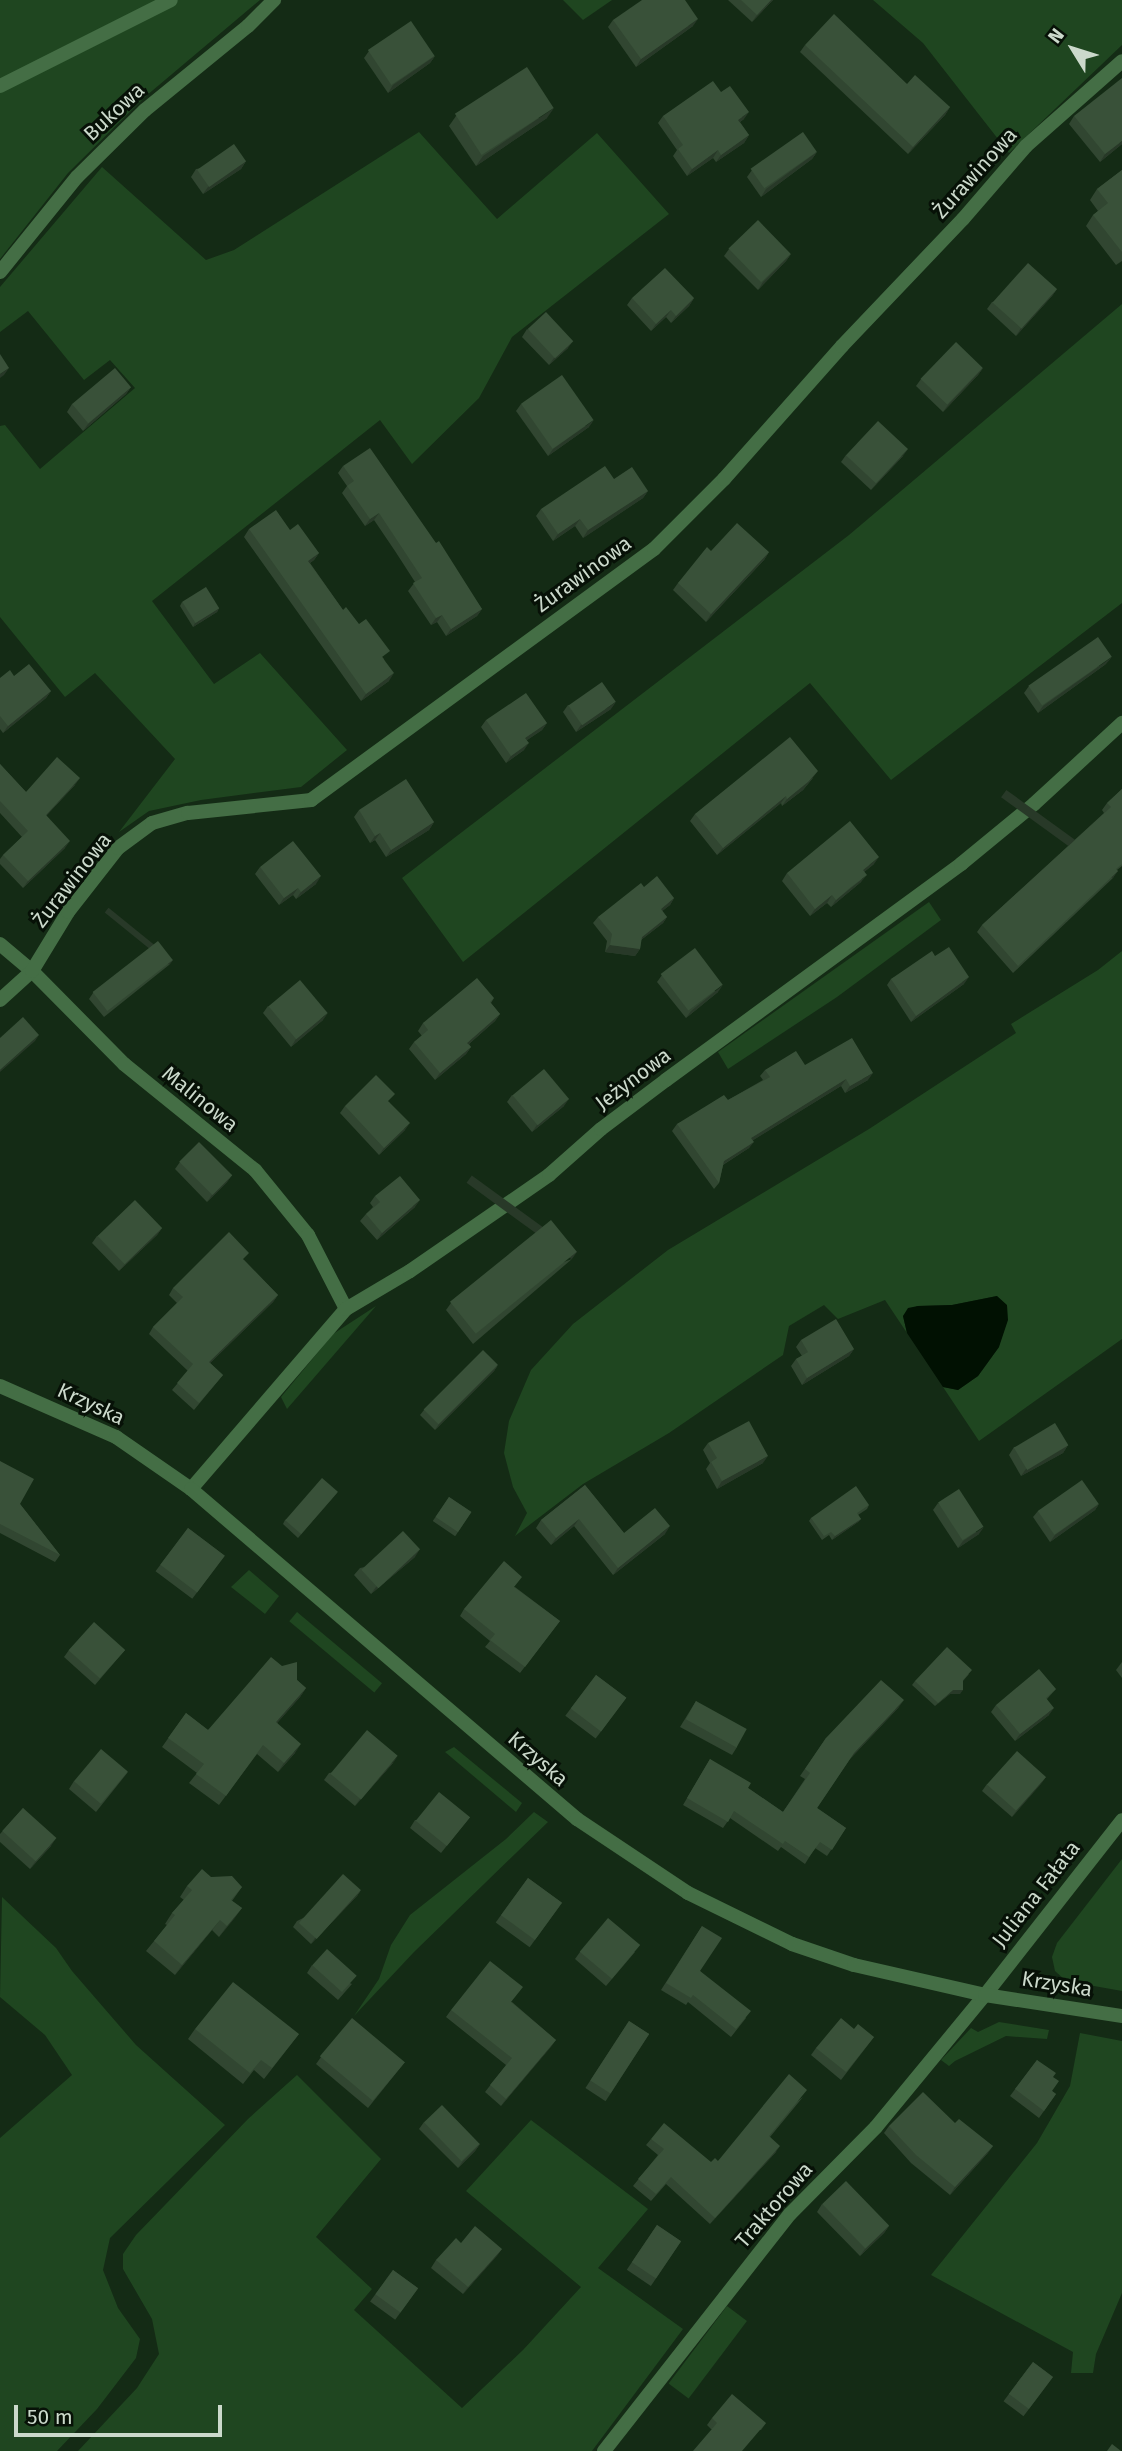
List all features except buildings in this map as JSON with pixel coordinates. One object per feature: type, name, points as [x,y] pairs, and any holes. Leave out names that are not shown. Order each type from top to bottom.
[{"type":"street","points":[[0,86],[171,0]]},
{"type":"street","name":"Bukowa","points":[[0,272],[77,177],[145,110],[248,26],[274,0]]},
{"type":"street","name":"Żurawinowa","points":[[0,1000],[32,971],[68,912],[118,848],[152,823],[188,813],[311,800],[654,549],[724,479],[842,346],[963,219],[1026,146],[1122,61]]},
{"type":"street","name":"Jeżynowa","points":[[191,1489],[346,1309],[410,1271],[549,1175],[633,1105],[961,864],[1034,804],[1122,723]]},
{"type":"street","name":"Malinowa","points":[[0,944],[32,971],[124,1064],[254,1170],[307,1235],[346,1309]]},
{"type":"street","name":"Krzyska","points":[[0,1386],[116,1437],[191,1489],[543,1792],[650,1870],[717,1909],[792,1944],[912,1980],[985,1995],[1122,2016]]},
{"type":"street","name":"Juliana Fałata","points":[[985,1995],[1122,1820]]},
{"type":"street","name":"Traktorowa","points":[[604,2451],[790,2214],[876,2127],[985,1995]]},
{"type":"green space","points":[[0,0],[260,0],[146,96],[68,173],[0,259]]},
{"type":"green space","points":[[563,0],[612,0],[583,20]]},
{"type":"green space","points":[[873,0],[1122,0],[1122,45],[1009,153],[923,43]]},
{"type":"green space","points":[[419,132],[497,219],[597,133],[669,214],[512,337],[479,398],[412,464],[380,420],[152,601],[214,684],[260,653],[347,750],[301,787],[201,800],[149,811],[119,832],[175,759],[95,673],[65,697],[0,617],[0,426],[5,425],[40,469],[135,388],[110,360],[84,380],[28,311],[0,332],[0,287],[102,167],[206,260],[234,250]]},
{"type":"green space","points":[[1122,304],[1122,603],[891,780],[810,683],[463,962],[402,878],[849,535]]},
{"type":"green space","points":[[929,902],[941,920],[837,997],[728,1069],[718,1052]]},
{"type":"green space","points":[[1122,951],[1122,1339],[979,1441],[943,1387],[958,1390],[978,1376],[999,1347],[997,1296],[952,1305],[917,1306],[903,1316],[907,1333],[885,1300],[838,1319],[824,1305],[789,1326],[783,1355],[669,1433],[583,1484],[515,1536],[527,1513],[513,1487],[504,1453],[509,1421],[531,1370],[573,1324],[668,1250],[869,1129],[1016,1033],[1011,1024],[1098,970]]},
{"type":"green space","points":[[376,1306],[287,1409],[281,1397],[333,1334]]},
{"type":"green space","points":[[249,1570],[279,1596],[265,1614],[231,1587]]},
{"type":"green space","points":[[297,1612],[382,1683],[374,1693],[289,1621]]},
{"type":"green space","points":[[454,1747],[522,1803],[516,1812],[445,1752]]},
{"type":"green space","points":[[534,1812],[548,1822],[414,1952],[354,2016],[379,1979],[391,1945],[410,1915],[506,1839]]},
{"type":"green space","points":[[1122,1859],[1122,1991],[1066,1981],[1055,1971],[1052,1957],[1057,1943]]},
{"type":"green space","points":[[2,1897],[56,1948],[72,1971],[136,2045],[225,2125],[110,2238],[103,2270],[118,2308],[140,2339],[136,2358],[97,2409],[57,2451],[0,2451],[0,2138],[72,2075],[45,2035],[0,1997]]},
{"type":"green space","points":[[999,2022],[1049,2030],[1047,2039],[1006,2036],[949,2066],[941,2060],[971,2028],[978,2032]]},
{"type":"green space","points":[[1080,2033],[1122,2041],[1122,2293],[1096,2354],[1093,2373],[1071,2373],[1073,2352],[931,2275],[1037,2143],[1070,2086]]},
{"type":"green space","points":[[297,2075],[381,2159],[316,2237],[372,2289],[354,2310],[462,2408],[523,2350],[581,2287],[466,2191],[531,2120],[648,2209],[598,2268],[683,2329],[592,2451],[78,2451],[137,2388],[159,2354],[152,2319],[123,2269],[123,2254],[136,2235],[248,2119]]},
{"type":"green space","points":[[727,2306],[747,2321],[689,2399],[669,2383]]},
{"type":"shaded area","points":[[997,1296],[1007,1305],[1008,1320],[999,1347],[978,1376],[958,1390],[943,1387],[907,1333],[903,1316],[908,1308],[952,1305]]}]
